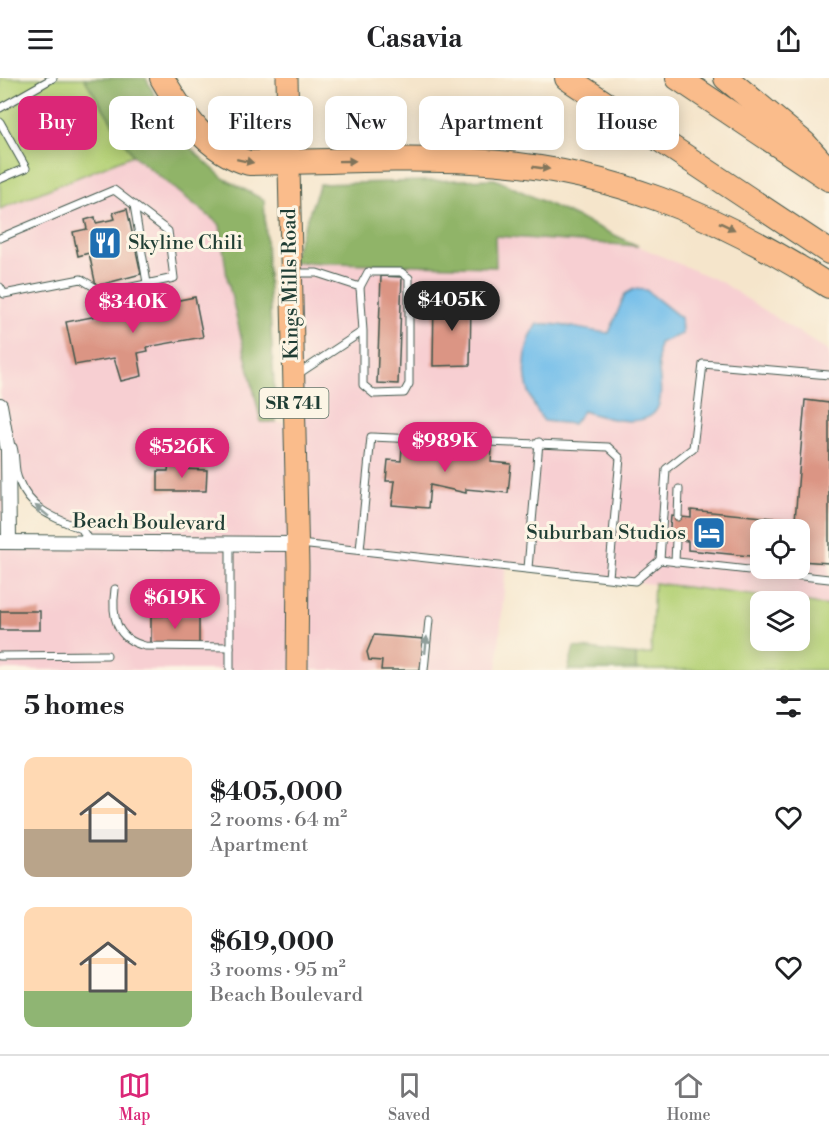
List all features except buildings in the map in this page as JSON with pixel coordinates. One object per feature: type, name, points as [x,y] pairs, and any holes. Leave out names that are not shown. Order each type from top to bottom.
[{"type":"highway","points":[[162,78],[189,122],[211,144],[229,156],[249,163],[471,161],[575,174],[636,190],[705,216],[742,234],[829,286]]},
{"type":"highway","points":[[567,78],[829,252]]},
{"type":"highway","points":[[678,78],[829,179]]},
{"type":"highway","points":[[726,78],[804,143],[829,171]]},
{"type":"main road","name":"Kings Mills Road","points":[[287,78],[297,544],[297,670]]},
{"type":"street","points":[[1,417],[8,450],[4,542]]},
{"type":"street","name":"Beach Boulevard","points":[[4,542],[297,544]]},
{"type":"lane","points":[[0,108],[54,78]]},
{"type":"lane","points":[[0,122],[26,168],[0,179]]},
{"type":"lane","points":[[0,238],[114,190],[168,231],[174,278],[104,293],[81,279],[4,294],[0,287]]},
{"type":"lane","points":[[134,205],[147,283]]},
{"type":"lane","points":[[368,272],[401,272],[409,278],[409,384],[404,393],[374,394],[363,385],[363,331],[360,287],[368,272]]},
{"type":"lane","points":[[291,273],[317,273],[360,287]]},
{"type":"lane","points":[[294,377],[363,331]]},
{"type":"lane","points":[[660,560],[666,469],[693,447],[703,364],[829,375]]},
{"type":"lane","points":[[1,417],[15,452],[18,478],[30,501],[48,516],[82,530],[88,542]]},
{"type":"lane","points":[[360,550],[371,437],[539,442],[608,447],[620,458],[609,576]]},
{"type":"lane","points":[[528,568],[539,442]]},
{"type":"lane","points":[[678,517],[679,489]]},
{"type":"lane","points":[[675,562],[676,540]]},
{"type":"lane","points":[[230,543],[230,670]]},
{"type":"lane","points":[[297,544],[635,580],[660,560],[829,579]]},
{"type":"lane","points":[[115,590],[114,619],[118,630],[133,644],[230,647]]},
{"type":"lane","points":[[424,670],[429,620]]},
{"type":"lane","points":[[0,656],[107,655]]},
{"type":"shaded area","points":[[133,155],[220,225],[227,277],[261,422],[294,423],[291,262],[496,267],[494,236],[638,246],[721,282],[829,352],[829,606],[810,604],[810,591],[750,591],[750,596],[506,566],[497,670],[0,670],[0,209]],"holes":[[[15,452],[18,478],[30,501],[82,529],[88,542],[9,542]]]},
{"type":"green space","points":[[0,78],[84,78],[95,96],[18,96],[18,150],[97,150],[97,98],[109,117],[109,150],[130,150],[133,155],[0,209]]},
{"type":"green space","points":[[84,78],[146,78],[155,96],[109,96],[109,117]]},
{"type":"green space","points":[[130,150],[193,150],[223,178],[264,200],[276,422],[261,422],[227,277],[220,225],[133,155]]},
{"type":"green space","points":[[495,179],[638,246],[495,236],[496,267],[291,262],[320,184]]},
{"type":"green space","points":[[654,583],[750,595],[750,651],[810,651],[810,603],[829,606],[829,670],[636,670],[636,655],[651,654]]},
{"type":"green space","points":[[574,647],[636,655],[636,670],[568,670]]},
{"type":"water","points":[[634,289],[646,290],[681,318],[682,334],[659,343],[661,392],[656,410],[649,417],[639,420],[616,420],[583,411],[573,424],[544,421],[531,399],[525,361],[531,335],[537,324],[554,324],[609,333],[625,294]]},
{"type":"place","name":"Skyline Chili","points":[[105,243]]},
{"type":"place","name":"Suburban Studios","points":[[709,533]]}]
